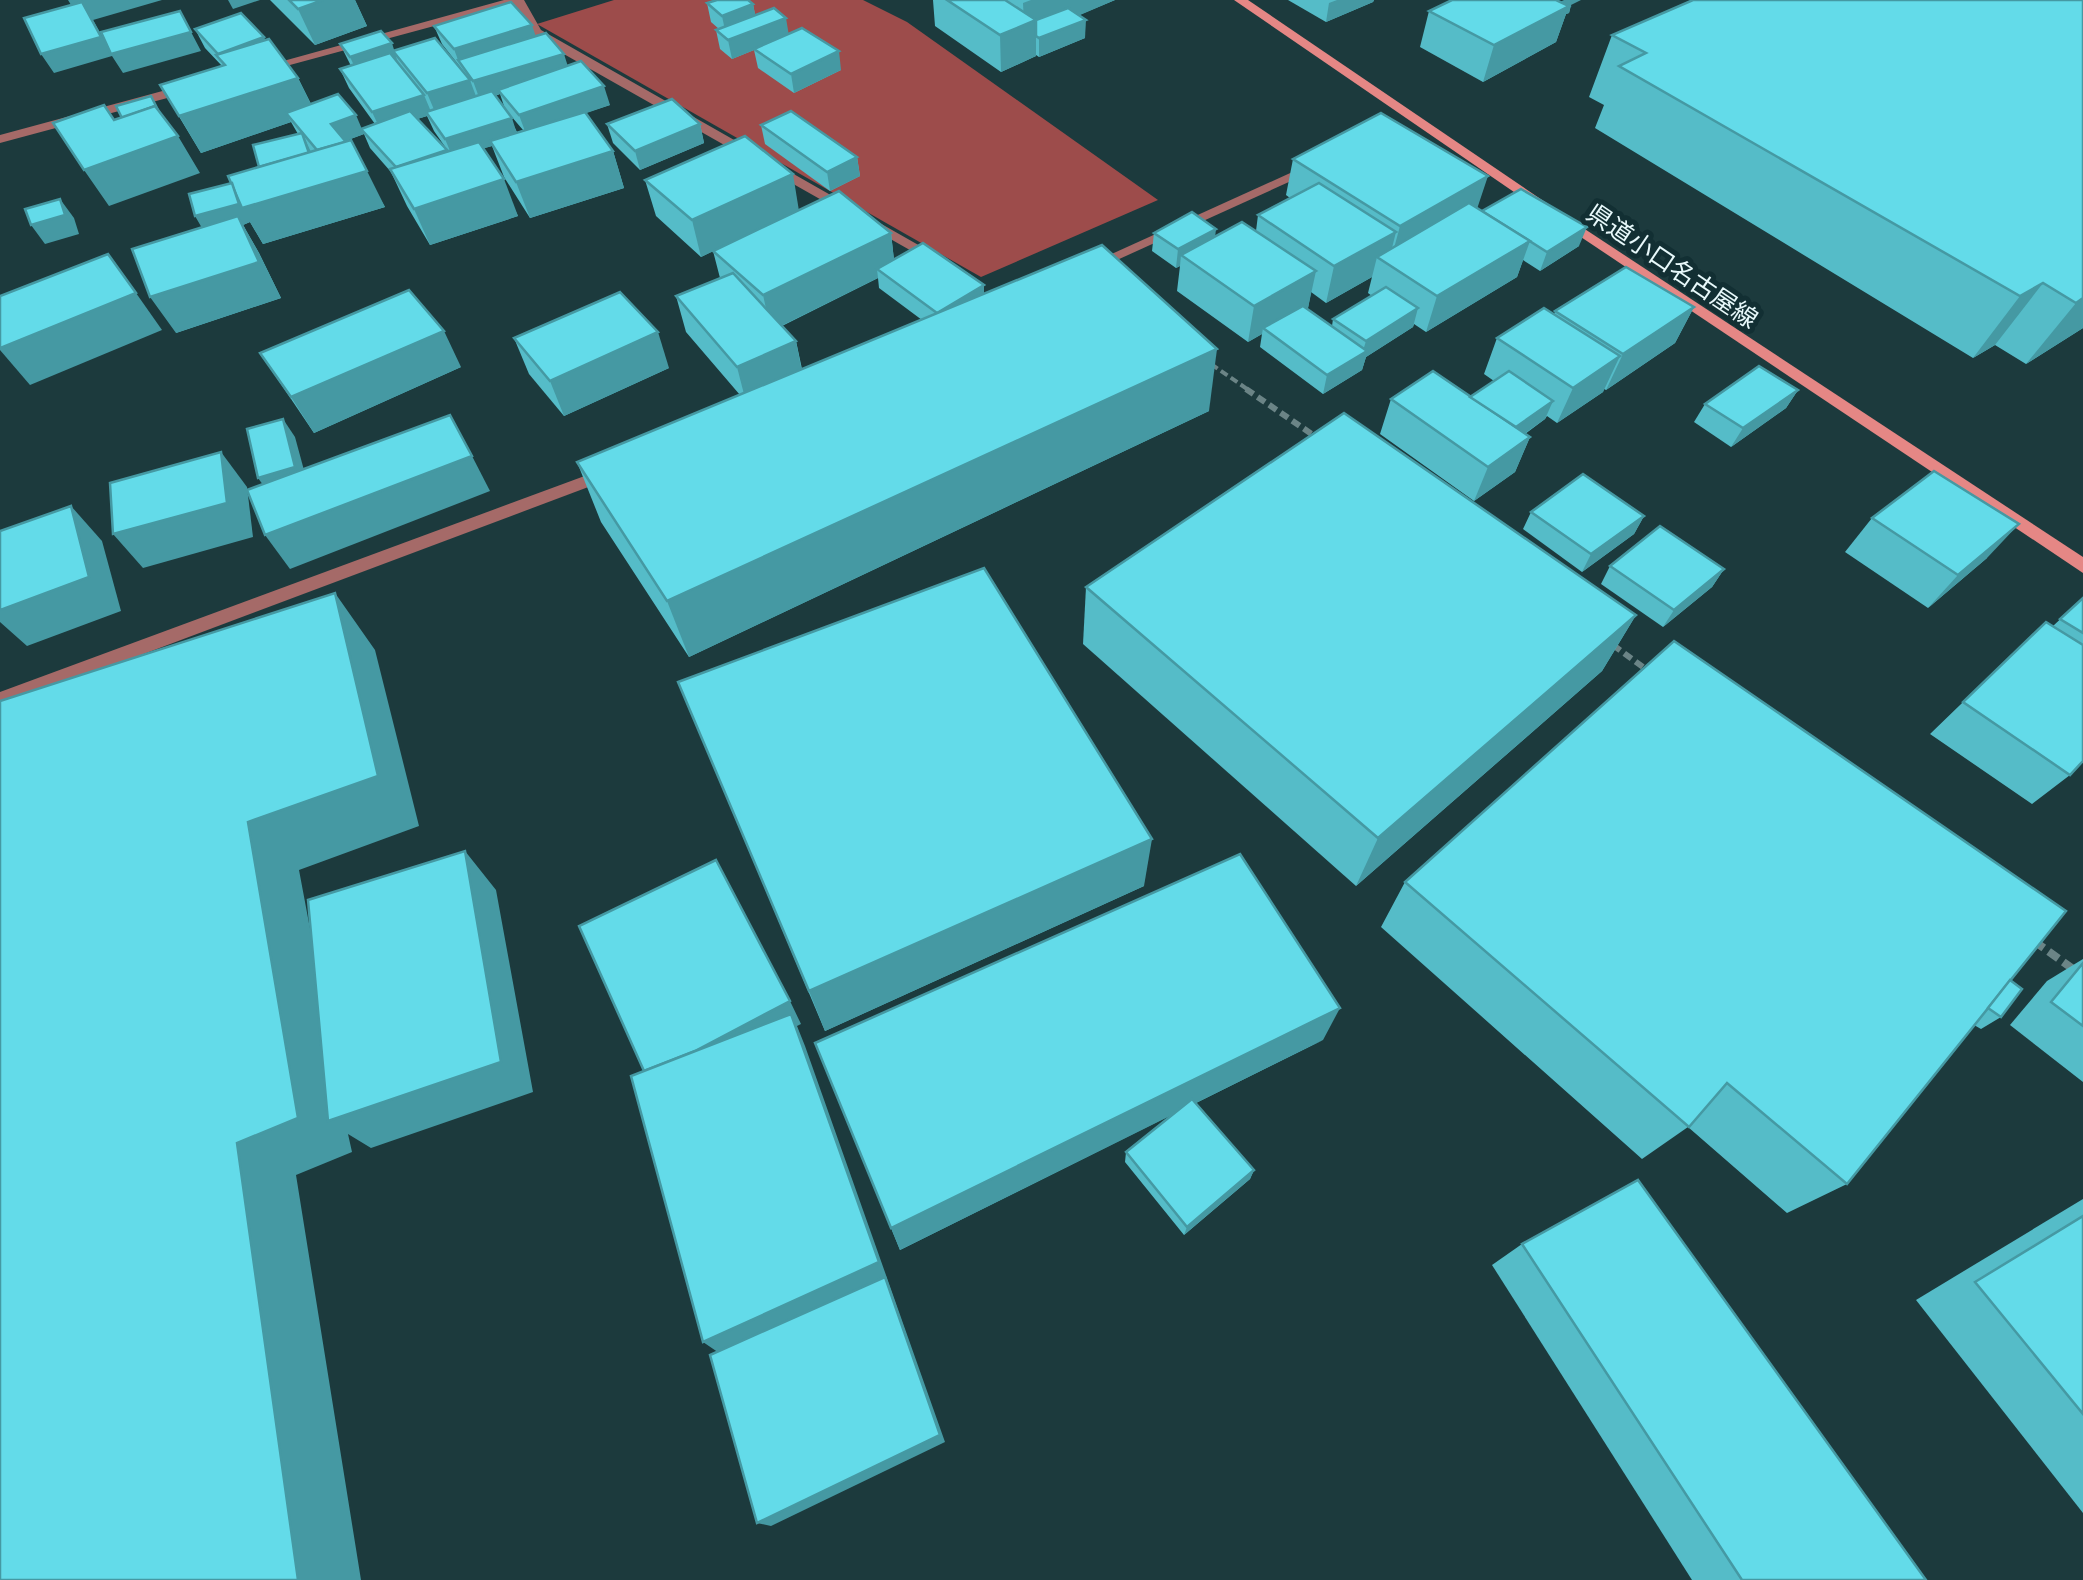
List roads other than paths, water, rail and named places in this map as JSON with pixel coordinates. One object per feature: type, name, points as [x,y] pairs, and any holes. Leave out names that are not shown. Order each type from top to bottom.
[{"type":"main road","name":"県道小口名古屋線","points":[[1240,0],[1409,125],[2083,566]]},
{"type":"street","points":[[248,72],[516,0],[536,32],[948,266]]},
{"type":"street","points":[[0,139],[210,82]]},
{"type":"street","points":[[1080,271],[1330,160]]},
{"type":"street","points":[[0,700],[634,464]]}]
